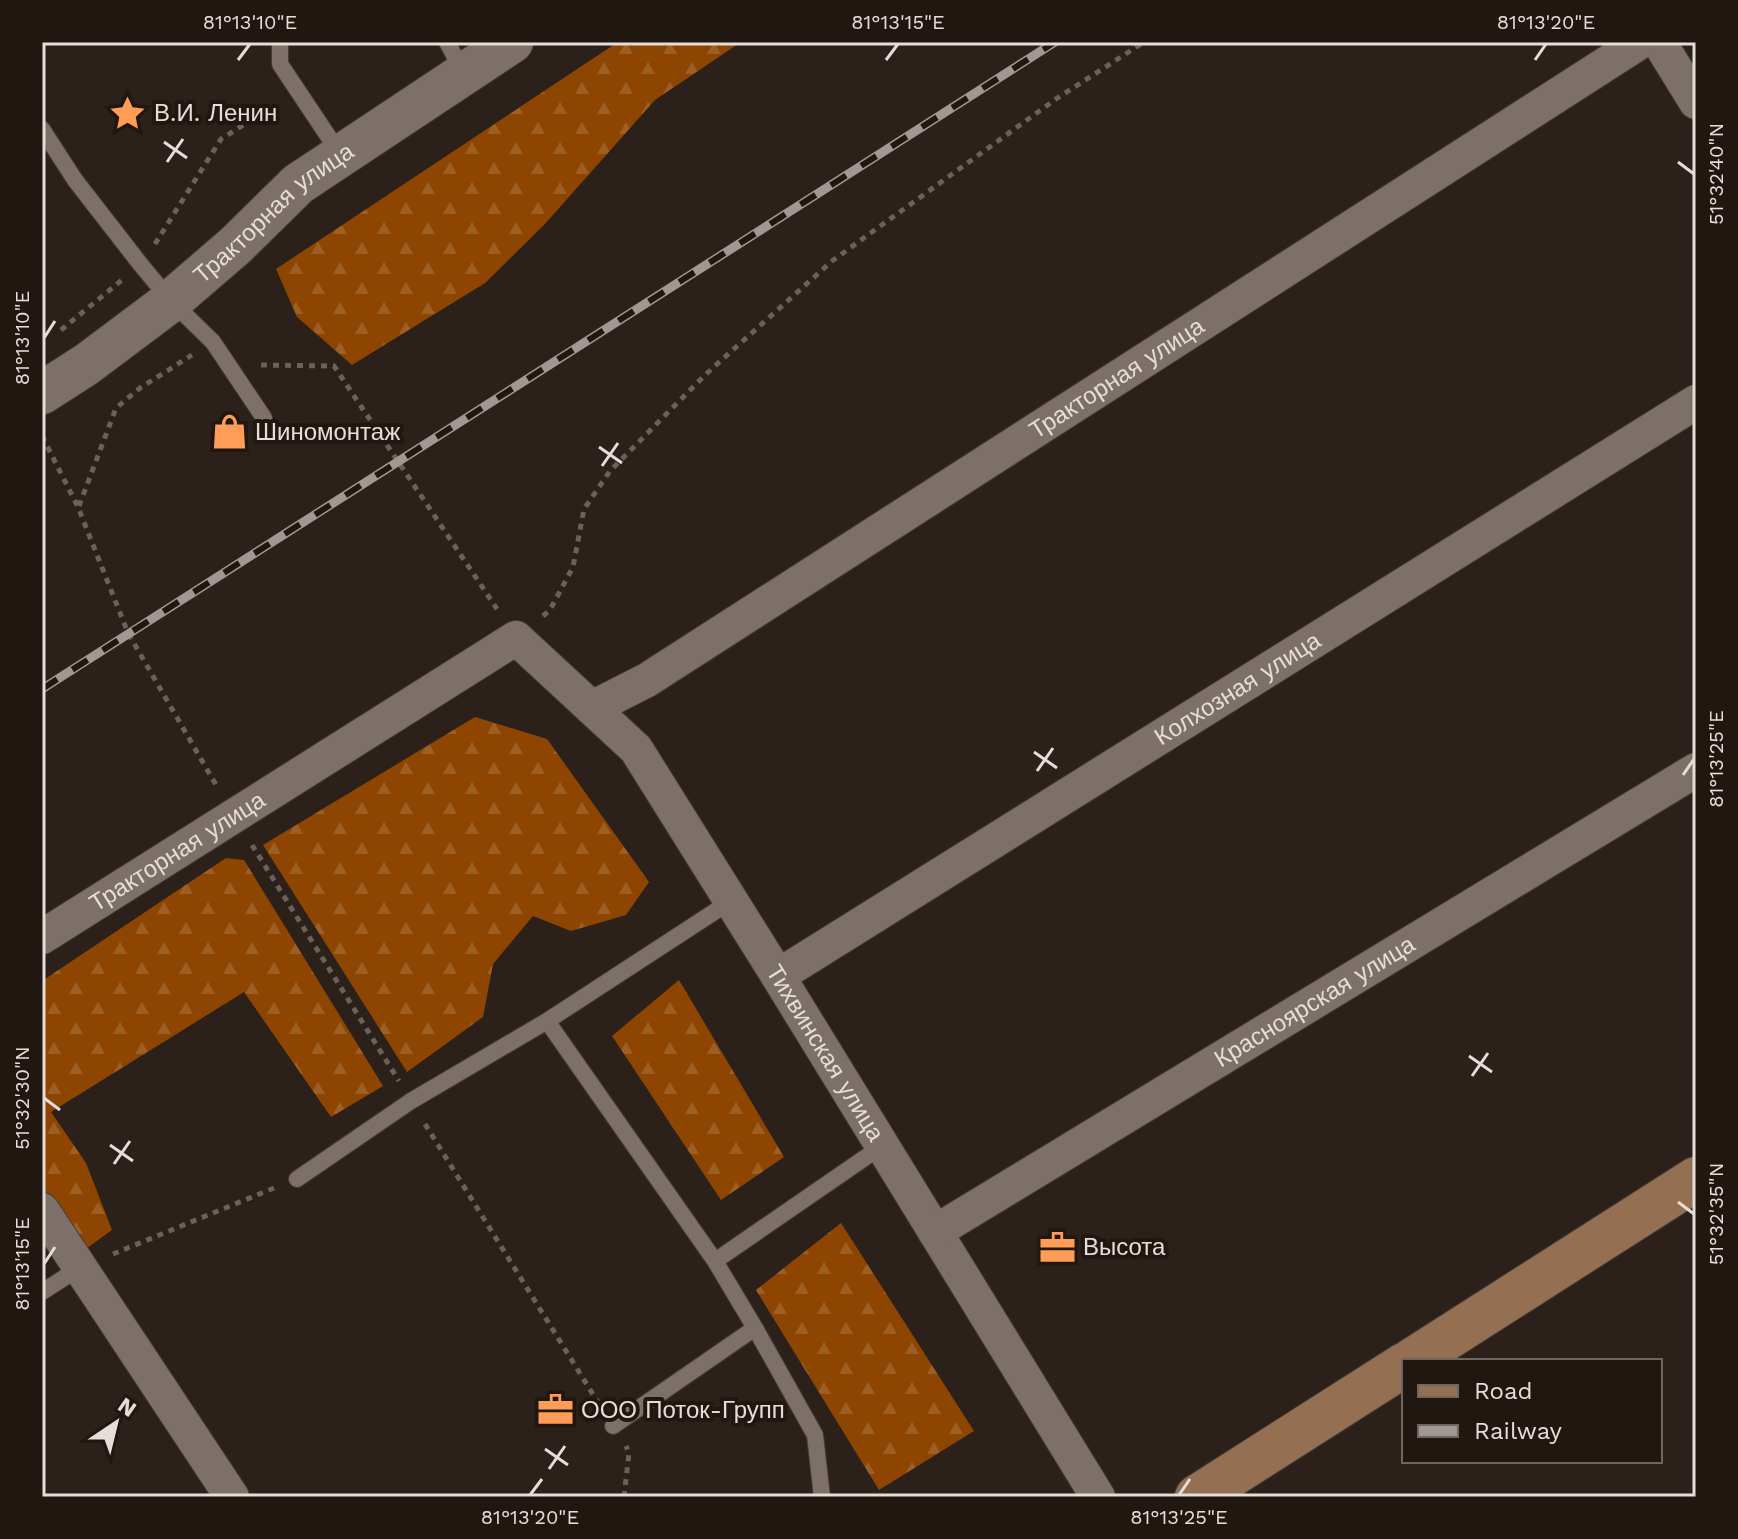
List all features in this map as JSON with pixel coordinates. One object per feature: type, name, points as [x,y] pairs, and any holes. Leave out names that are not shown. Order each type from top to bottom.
[{"type":"main road","points":[[1414,1359],[1696,1179]]},
{"type":"main road","points":[[1197,1497],[1402,1366]]},
{"type":"street","name":"Тракторная улица","points":[[42,393],[87,364],[171,301],[236,245],[298,184],[342,156],[455,58],[512,42]]},
{"type":"street","name":"Тракторная улица","points":[[592,708],[647,680],[1640,42]]},
{"type":"street","points":[[1659,42],[1696,102]]},
{"type":"street","name":"Колхозная улица","points":[[778,976],[1696,402]]},
{"type":"street","name":"Тракторная улица","points":[[42,937],[516,638]]},
{"type":"street","name":"Тихвинская улица","points":[[516,638],[636,749],[1098,1497]]},
{"type":"street","name":"Красноярская улица","points":[[935,1232],[1696,770]]},
{"type":"street","points":[[42,1210],[232,1497]]},
{"type":"lane","points":[[280,42],[280,64],[342,156]]},
{"type":"lane","points":[[42,129],[75,180],[141,265],[171,301],[213,342],[264,418]]},
{"type":"lane","points":[[297,1179],[411,1101],[547,1021],[731,901]]},
{"type":"lane","points":[[547,1021],[715,1261],[755,1328],[815,1435],[822,1497]]},
{"type":"lane","points":[[715,1261],[882,1146]]},
{"type":"lane","points":[[42,1292],[81,1267]]},
{"type":"lane","points":[[613,1426],[755,1328]]},
{"type":"path","points":[[228,364],[334,366],[516,638],[550,610],[573,567],[584,509],[610,471],[705,375],[832,261],[1056,99],[1144,42]]},
{"type":"path","points":[[54,335],[141,265],[221,139],[298,91]]},
{"type":"path","points":[[78,507],[116,408],[140,388],[213,342]]},
{"type":"path","points":[[42,436],[78,507],[128,633],[234,816],[629,1453],[624,1497]]},
{"type":"path","points":[[81,1267],[297,1179]]},
{"type":"green space","points":[[618,42],[741,42],[655,100],[544,225],[485,283],[352,365],[297,317],[276,269]]},
{"type":"green space","points":[[475,717],[547,739],[649,882],[626,915],[571,931],[533,916],[493,964],[483,1017],[407,1072],[263,845]]},
{"type":"green space","points":[[226,858],[244,860],[383,1086],[331,1117],[244,992],[51,1112],[86,1163],[112,1230],[83,1251],[42,1188],[42,981]]},
{"type":"green space","points":[[679,980],[784,1157],[721,1200],[612,1036]]},
{"type":"green space","points":[[841,1223],[974,1431],[879,1490],[756,1290]]},
{"type":"railway","points":[[42,689],[1055,42]]},
{"type":"place","name":"В.И. Ленин","points":[[128,113]]},
{"type":"place","name":"Шиномонтаж","points":[[229,432]]},
{"type":"place","name":"Высота","points":[[1057,1247]]},
{"type":"place","name":"ООО Поток-Групп","points":[[555,1410]]}]
